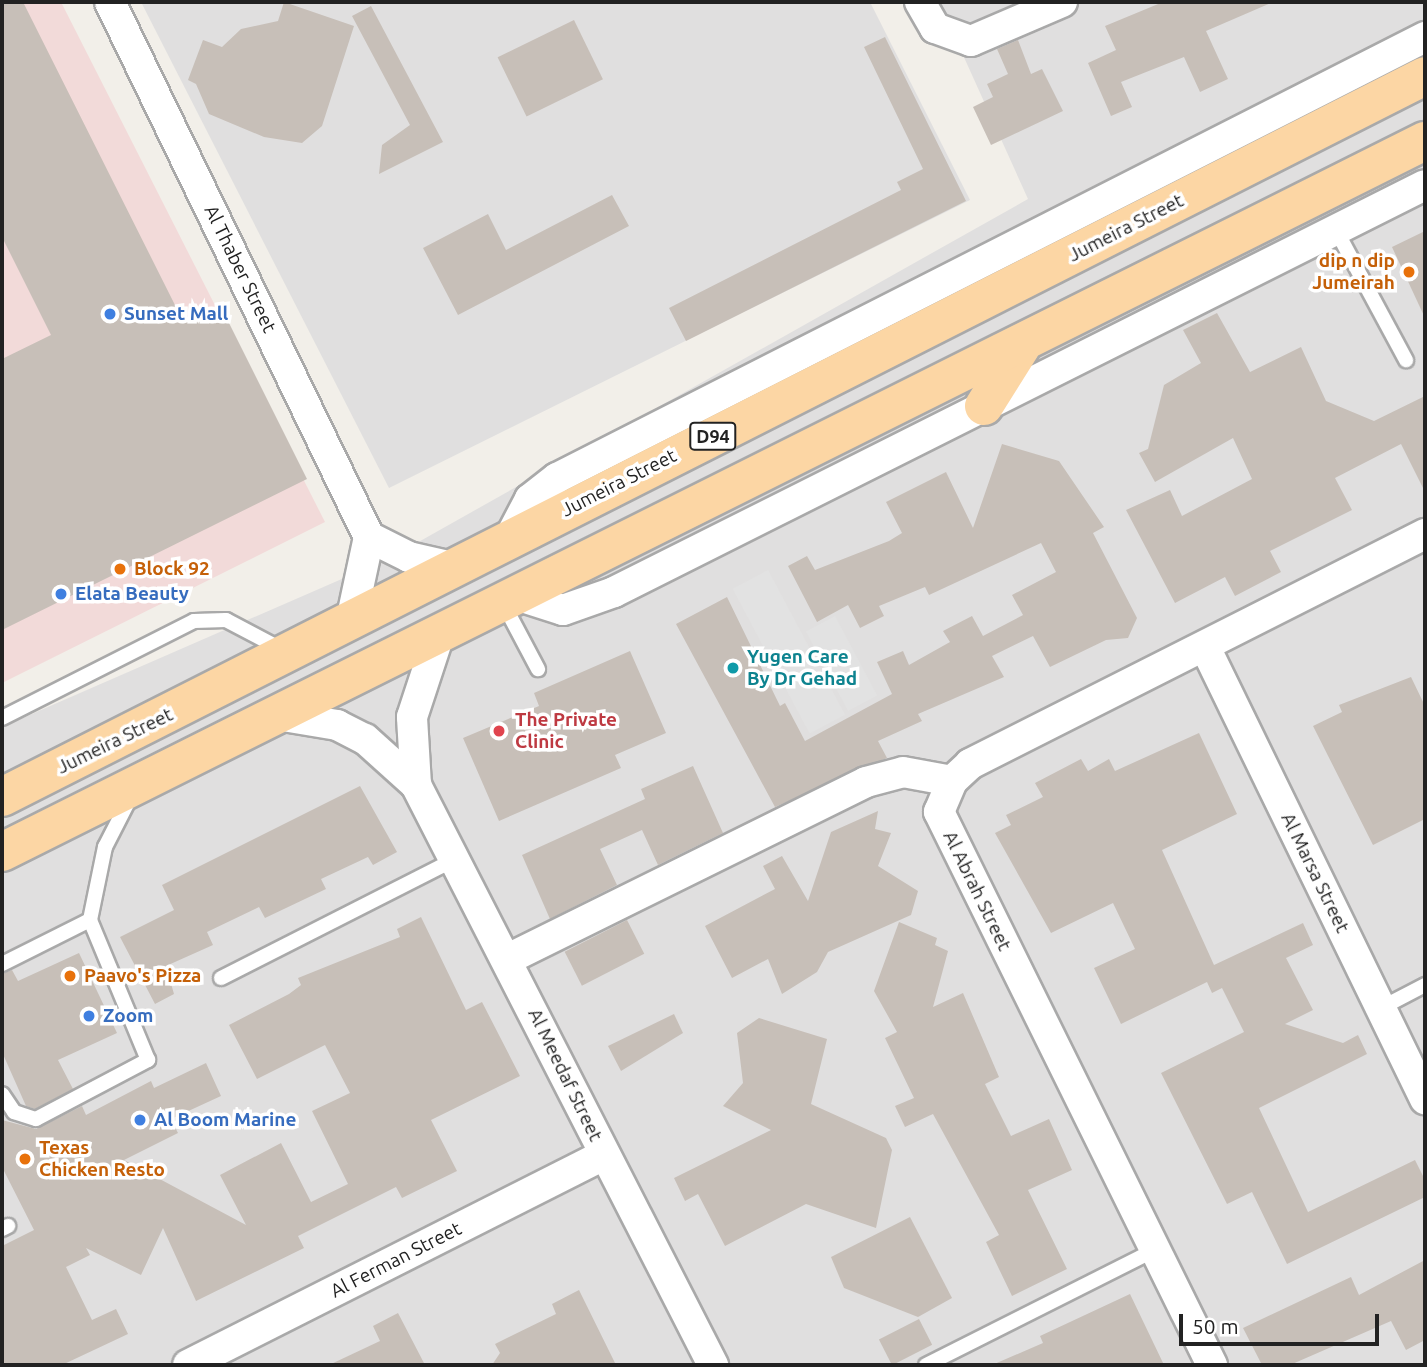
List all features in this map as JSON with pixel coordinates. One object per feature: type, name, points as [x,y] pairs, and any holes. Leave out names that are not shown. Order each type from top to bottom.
[{"type":"main road","name":"Jumeira Street","points":[[2,797],[290,654],[452,566],[1425,76]]},
{"type":"main road","points":[[1314,197],[1333,163],[1425,115]]},
{"type":"main road","points":[[2,852],[1021,347],[1425,141]]},
{"type":"main road","points":[[984,406],[1021,347]]},
{"type":"street","name":"Al Thaber Street","points":[[110,2],[369,537]]},
{"type":"street","points":[[920,2],[935,28],[971,41],[1062,2]]},
{"type":"street","points":[[509,539],[530,499],[557,478],[1425,37]]},
{"type":"street","points":[[511,600],[547,609],[586,605],[1425,184]]},
{"type":"street","points":[[351,621],[369,537],[409,557],[452,566]]},
{"type":"street","points":[[508,959],[866,782],[903,772],[952,781],[970,764],[1423,540]]},
{"type":"street","name":"Al Meedaf Street","points":[[416,785],[412,716],[439,635]]},
{"type":"street","name":"Al Marsa Street","points":[[1205,647],[1425,1099]]},
{"type":"street","name":"Al Meedaf Street","points":[[276,715],[327,723],[365,739],[416,785],[508,959],[604,1155],[713,1365]]},
{"type":"street","name":"Al Abrah Street","points":[[952,781],[939,812],[1153,1251],[1212,1365]]},
{"type":"street","name":"Al Ferman Street","points":[[188,1365],[604,1155]]},
{"type":"lane","points":[[1336,230],[1406,360]]},
{"type":"lane","points":[[511,600],[538,669]]},
{"type":"lane","points":[[2,718],[194,621],[226,620],[290,654]]},
{"type":"lane","points":[[2,1094],[20,1116],[43,1117],[148,1060],[90,920],[104,847],[144,780]]},
{"type":"lane","points":[[222,978],[454,860]]},
{"type":"lane","points":[[2,964],[90,920]]},
{"type":"lane","points":[[1381,1008],[1425,985]]},
{"type":"lane","points":[[926,1365],[1153,1251]]},
{"type":"shaded area","name":"Sunset Mall","points":[[2,2],[61,2],[325,522],[2,683]]},
{"type":"shaded area","points":[[141,2],[870,2],[970,200],[389,488]]},
{"type":"shaded area","points":[[939,2],[1425,2],[1425,1365],[2,1365],[2,727],[390,558],[1028,199]]},
{"type":"shaded area","points":[[768,570],[845,715],[810,734],[733,589]]},
{"type":"shaded area","points":[[835,616],[877,695],[848,711],[806,631]]},
{"type":"building","name":"Sunset Mall","points":[[2,2],[23,2],[184,323],[220,305],[307,479],[2,630],[2,359],[51,335],[2,237]]},
{"type":"building","points":[[284,2],[354,26],[322,126],[302,143],[264,137],[209,114],[196,84],[188,80],[203,40],[222,47],[241,29],[278,21]]},
{"type":"building","points":[[1163,2],[1273,2],[1206,31],[1228,79],[1200,92],[1184,57],[1121,82],[1132,107],[1111,116],[1088,63],[1116,50],[1105,26]]},
{"type":"building","points":[[371,6],[443,142],[379,174],[382,145],[410,125],[352,16]]},
{"type":"building","points":[[574,20],[603,79],[527,117],[498,57]]},
{"type":"building","points":[[885,37],[966,201],[686,341],[669,308],[901,190],[897,182],[923,169],[864,47]]},
{"type":"building","points":[[1018,40],[1031,74],[1042,69],[1063,111],[991,145],[973,107],[993,97],[987,84],[1008,74],[997,49]]},
{"type":"building","points":[[612,195],[629,226],[458,315],[423,248],[488,214],[506,250]]},
{"type":"building","points":[[1425,231],[1425,318],[1392,247]]},
{"type":"building","points":[[1217,313],[1250,372],[1301,347],[1326,401],[1374,421],[1425,396],[1425,492],[1401,444],[1335,478],[1352,510],[1270,551],[1281,572],[1235,596],[1225,577],[1175,603],[1126,510],[1170,490],[1182,516],[1252,479],[1233,438],[1155,482],[1139,453],[1148,449],[1164,385],[1201,363],[1183,330]]},
{"type":"building","points":[[1002,444],[1059,461],[1104,527],[1093,533],[1137,618],[1128,638],[1106,640],[1050,667],[1033,636],[992,656],[1004,677],[918,714],[922,721],[878,741],[887,758],[775,807],[676,624],[727,597],[780,706],[785,703],[805,741],[892,694],[877,662],[903,651],[909,665],[950,642],[943,631],[972,616],[983,636],[1023,615],[1012,595],[1056,572],[1041,543],[929,595],[925,587],[879,606],[884,616],[860,628],[848,605],[817,622],[788,566],[807,556],[815,570],[889,541],[902,533],[886,502],[946,472],[973,528]]},
{"type":"building","points":[[630,651],[666,733],[615,755],[621,768],[499,821],[463,738],[539,706],[534,693]]},
{"type":"building","points":[[1411,677],[1425,706],[1425,819],[1373,845],[1313,726],[1342,712],[1339,705]]},
{"type":"building","points":[[1199,733],[1237,814],[1162,850],[1214,965],[1303,923],[1313,945],[1286,958],[1313,1010],[1285,1024],[1343,1043],[1358,1035],[1367,1054],[1259,1108],[1308,1212],[1415,1160],[1425,1180],[1425,1197],[1287,1264],[1252,1192],[1227,1204],[1161,1073],[1244,1032],[1222,988],[1212,993],[1207,982],[1121,1024],[1094,968],[1135,949],[1113,903],[1051,933],[995,833],[1011,825],[1006,815],[1043,797],[1035,783],[1081,759],[1088,771],[1109,759],[1115,771]]},
{"type":"building","points":[[693,766],[723,833],[658,865],[642,830],[600,849],[617,885],[550,919],[522,855],[645,799],[641,789]]},
{"type":"building","points":[[360,786],[397,852],[373,865],[368,857],[321,879],[326,889],[265,918],[259,907],[207,932],[213,945],[166,966],[174,994],[155,1004],[120,937],[174,910],[162,885]]},
{"type":"building","points":[[878,811],[875,829],[891,833],[878,866],[918,891],[911,915],[828,952],[817,972],[782,994],[768,959],[732,978],[705,926],[775,889],[763,866],[782,856],[808,901],[831,832]]},
{"type":"building","points":[[421,917],[466,1010],[482,1002],[520,1076],[431,1120],[457,1171],[402,1198],[396,1187],[298,1236],[304,1248],[196,1301],[163,1228],[141,1275],[86,1248],[90,1255],[66,1267],[92,1320],[116,1309],[128,1334],[62,1365],[2,1365],[2,1246],[34,1230],[2,1167],[2,1120],[36,1129],[82,1106],[86,1115],[151,1081],[154,1088],[206,1063],[221,1096],[171,1119],[178,1133],[124,1160],[246,1225],[220,1175],[281,1143],[311,1202],[348,1184],[312,1111],[350,1093],[325,1045],[257,1079],[229,1025],[289,994],[301,985],[298,978],[400,937],[397,929]]},
{"type":"building","points":[[627,920],[644,954],[582,986],[565,952]]},
{"type":"building","points":[[899,922],[937,938],[935,945],[948,951],[933,1007],[963,993],[999,1077],[985,1084],[1011,1136],[1049,1119],[1072,1170],[1028,1190],[1067,1269],[1012,1296],[986,1242],[999,1235],[933,1114],[905,1127],[895,1106],[914,1098],[885,1038],[897,1032],[874,991]]},
{"type":"building","points":[[79,953],[117,1033],[58,1060],[73,1089],[35,1109],[26,1106],[2,1052],[2,974],[12,970],[18,981]]},
{"type":"building","points":[[674,1014],[683,1033],[621,1071],[608,1046]]},
{"type":"building","points":[[759,1018],[827,1039],[811,1104],[886,1138],[892,1150],[876,1228],[806,1204],[725,1246],[698,1194],[685,1201],[674,1178],[771,1130],[723,1106],[743,1083],[737,1033]]},
{"type":"building","points":[[910,1217],[952,1298],[918,1317],[844,1288],[831,1257]]},
{"type":"building","points":[[1425,1260],[1425,1340],[1406,1350],[1391,1321],[1290,1365],[1262,1365],[1243,1328],[1351,1277],[1359,1295]]},
{"type":"building","points":[[579,1290],[616,1365],[492,1365],[500,1353],[495,1344],[556,1314],[552,1304]]},
{"type":"building","points":[[1130,1294],[1164,1365],[992,1365],[1043,1343],[1040,1336]]},
{"type":"building","points":[[398,1313],[425,1365],[329,1365],[380,1341],[373,1326]]},
{"type":"building","points":[[919,1319],[932,1345],[892,1365],[879,1339]]},
{"type":"place","name":"dip n dip Jumeirah","points":[[1409,272]]},
{"type":"place","name":"Sunset Mall","points":[[110,314]]},
{"type":"place","name":"Block 92","points":[[120,569]]},
{"type":"place","name":"Elata Beauty","points":[[61,594]]},
{"type":"place","name":"Yugen Care By Dr Gehad","points":[[733,668]]},
{"type":"place","name":"The Private Clinic","points":[[499,731]]},
{"type":"place","name":"Paavo's Pizza","points":[[70,976]]},
{"type":"place","name":"Zoom","points":[[89,1016]]},
{"type":"place","name":"Al Boom Marine","points":[[140,1120]]},
{"type":"place","name":"Texas Chicken Resto","points":[[25,1159]]}]
